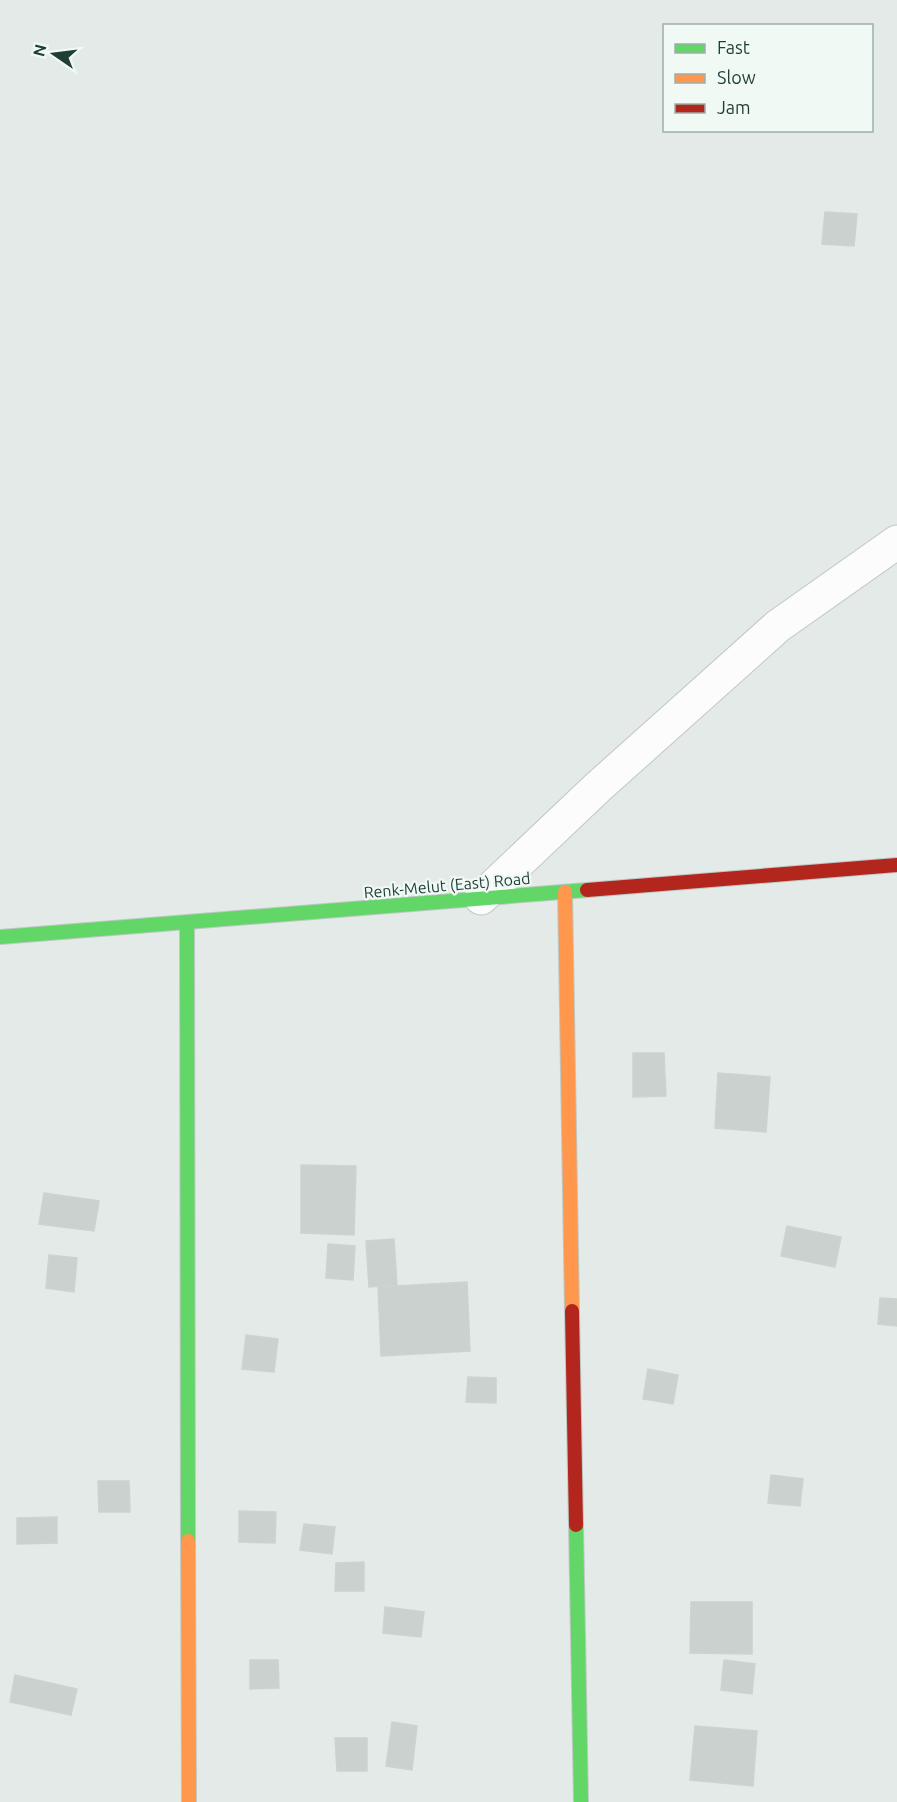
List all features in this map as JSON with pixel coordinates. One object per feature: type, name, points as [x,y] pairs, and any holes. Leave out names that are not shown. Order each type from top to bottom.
[{"type":"street","points":[[481,898],[597,788],[778,626],[897,542]]},
{"type":"street","name":"Renk-Melut (East) Road","points":[[0,937],[897,865]]},
{"type":"street","points":[[565,892],[581,1802]]},
{"type":"street","points":[[187,922],[189,1802]]},
{"type":"building","points":[[825,212],[857,214],[854,246],[822,244]]},
{"type":"building","points":[[633,1053],[664,1053],[666,1096],[633,1097]]},
{"type":"building","points":[[718,1073],[770,1077],[766,1132],[715,1128]]},
{"type":"building","points":[[301,1165],[356,1166],[354,1235],[301,1233]]},
{"type":"building","points":[[44,1193],[99,1201],[94,1231],[39,1224]]},
{"type":"building","points":[[787,1226],[841,1237],[835,1267],[781,1256]]},
{"type":"building","points":[[394,1239],[397,1285],[369,1287],[366,1241]]},
{"type":"building","points":[[328,1244],[355,1246],[353,1280],[326,1278]]},
{"type":"building","points":[[49,1255],[77,1258],[74,1292],[46,1288]]},
{"type":"building","points":[[467,1282],[470,1351],[381,1356],[378,1287]]},
{"type":"building","points":[[880,1298],[897,1299],[897,1326],[878,1324]]},
{"type":"building","points":[[246,1335],[278,1339],[274,1372],[242,1369]]},
{"type":"building","points":[[648,1369],[678,1375],[673,1404],[643,1399]]},
{"type":"building","points":[[468,1377],[496,1378],[496,1403],[466,1402]]},
{"type":"building","points":[[771,1475],[803,1479],[800,1506],[768,1503]]},
{"type":"building","points":[[98,1481],[129,1481],[130,1512],[99,1512]]},
{"type":"building","points":[[239,1511],[276,1512],[275,1543],[239,1542]]},
{"type":"building","points":[[57,1517],[57,1543],[17,1544],[17,1518]]},
{"type":"building","points":[[304,1524],[335,1527],[332,1554],[300,1550]]},
{"type":"building","points":[[364,1562],[364,1591],[335,1591],[336,1563]]},
{"type":"building","points":[[691,1602],[752,1602],[752,1654],[690,1653]]},
{"type":"building","points":[[385,1607],[424,1612],[421,1637],[383,1633]]},
{"type":"building","points":[[250,1660],[278,1660],[279,1688],[250,1689]]},
{"type":"building","points":[[724,1660],[755,1664],[752,1694],[721,1690]]},
{"type":"building","points":[[15,1675],[77,1689],[71,1715],[10,1702]]},
{"type":"building","points":[[392,1722],[417,1726],[412,1770],[386,1766]]},
{"type":"building","points":[[695,1726],[757,1731],[753,1786],[690,1780]]},
{"type":"building","points":[[335,1738],[367,1738],[367,1771],[337,1771]]},
{"type":"traffic: fast","points":[[0,937],[587,890]]},
{"type":"traffic: fast","points":[[187,922],[188,1541]]},
{"type":"traffic: fast","points":[[576,1525],[581,1802]]},
{"type":"traffic: slow","points":[[565,892],[572,1311]]},
{"type":"traffic: slow","points":[[188,1541],[189,1802]]},
{"type":"traffic: jam","points":[[587,890],[897,865]]},
{"type":"traffic: jam","points":[[572,1311],[576,1525]]}]
